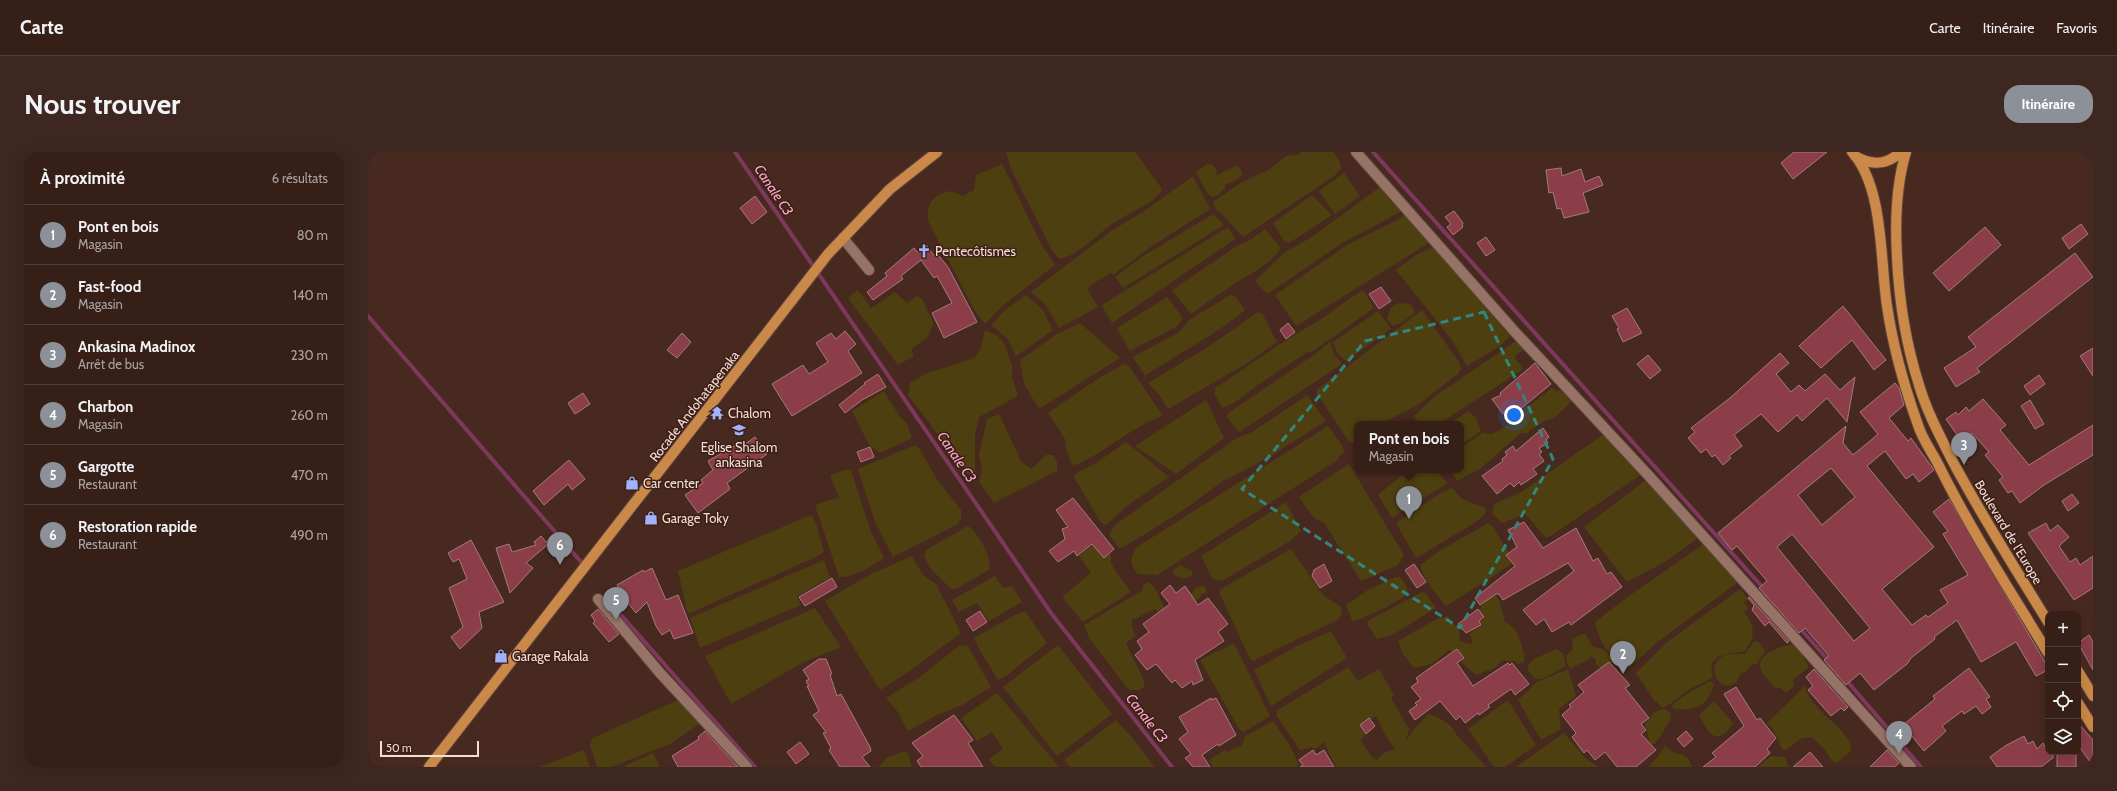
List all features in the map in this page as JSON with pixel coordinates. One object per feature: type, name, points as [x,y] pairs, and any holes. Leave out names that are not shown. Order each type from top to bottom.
[{"type":"main road","name":"Rocade Andohatapenaka","points":[[429,767],[828,254],[890,189],[937,152]]},
{"type":"main road","points":[[1853,154],[1867,162],[1880,163],[1888,161],[1900,152]]},
{"type":"main road","name":"Boulevard de l'Europe","points":[[1906,152],[1902,165],[1896,215],[1898,277],[1905,331],[1918,385],[1932,421],[1960,475],[2045,617]]},
{"type":"main road","points":[[1853,154],[1872,194],[1881,239],[1882,274],[1890,331],[1918,427],[1961,510],[2045,648]]},
{"type":"main road","points":[[2081,676],[2093,696]]},
{"type":"main road","points":[[2081,708],[2093,727]]},
{"type":"street","points":[[1356,152],[1515,332],[1649,476],[1911,767]]},
{"type":"street","points":[[843,238],[869,270]]},
{"type":"street","points":[[598,599],[660,673],[746,767]]},
{"type":"highlighted area","points":[[1484,312],[1553,459],[1460,628],[1242,489],[1365,341]]},
{"type":"shaded area","points":[[1006,152],[1135,152],[1162,189],[1153,200],[1112,224],[1078,251],[1064,258],[1058,258],[1052,250],[1011,169]]},
{"type":"shaded area","points":[[1301,152],[1333,152],[1340,162],[1341,169],[1334,176],[1243,237],[1222,214],[1216,210],[1213,202],[1239,184],[1270,169],[1286,156],[1298,155]]},
{"type":"shaded area","points":[[1002,164],[1033,228],[1055,265],[1001,307],[985,324],[975,311],[928,221],[928,209],[932,201],[939,195],[950,191],[963,196],[974,190],[976,175]]},
{"type":"shaded area","points":[[1207,164],[1211,164],[1216,169],[1217,175],[1238,165],[1243,174],[1238,179],[1225,185],[1225,188],[1218,195],[1212,197],[1206,191],[1196,172]]},
{"type":"shaded area","points":[[1344,173],[1360,196],[1335,214],[1319,191]]},
{"type":"shaded area","points":[[1193,176],[1210,209],[1152,246],[1113,275],[1111,273],[1092,284],[1087,289],[1098,307],[1059,328],[1045,304],[1031,292],[1111,231],[1143,212]]},
{"type":"shaded area","points":[[1380,187],[1386,189],[1402,209],[1400,212],[1339,245],[1268,294],[1257,284],[1256,280],[1285,252],[1312,237]]},
{"type":"shaded area","points":[[1312,195],[1332,215],[1289,243],[1284,241],[1273,223]]},
{"type":"shaded area","points":[[1409,211],[1432,241],[1296,326],[1275,295],[1347,245],[1399,219]]},
{"type":"shaded area","points":[[1213,214],[1224,225],[1123,288],[1115,277],[1140,258]]},
{"type":"shaded area","points":[[1228,227],[1235,239],[1112,323],[1102,306],[1105,303]]},
{"type":"shaded area","points":[[1265,229],[1281,248],[1276,254],[1261,268],[1237,282],[1191,314],[1172,290]]},
{"type":"shaded area","points":[[1434,247],[1510,336],[1500,346],[1467,366],[1452,340],[1396,270],[1416,255]]},
{"type":"shaded area","points":[[858,290],[871,308],[895,292],[907,303],[917,296],[922,299],[934,324],[926,339],[911,349],[914,356],[898,365],[848,298]]},
{"type":"shaded area","points":[[1363,290],[1374,308],[1313,351],[1306,353],[1262,382],[1234,403],[1222,408],[1215,395],[1215,388]]},
{"type":"shaded area","points":[[1026,295],[1043,310],[1053,330],[1016,356],[1008,339],[991,325],[1006,309]]},
{"type":"shaded area","points":[[1230,295],[1235,296],[1245,310],[1209,336],[1145,376],[1133,357],[1179,332],[1189,320]]},
{"type":"shaded area","points":[[1167,297],[1183,318],[1176,327],[1130,351],[1117,328]]},
{"type":"shaded area","points":[[1398,303],[1410,304],[1414,309],[1414,314],[1399,324],[1393,326],[1387,319],[1390,309]]},
{"type":"shaded area","points":[[1422,310],[1459,362],[1461,369],[1458,374],[1416,406],[1386,421],[1354,421],[1354,441],[1350,443],[1316,392],[1319,388]]},
{"type":"shaded area","points":[[1378,311],[1391,329],[1346,361],[1337,353],[1333,342]]},
{"type":"shaded area","points":[[1258,312],[1263,315],[1277,342],[1249,362],[1168,409],[1159,395],[1148,383],[1208,347]]},
{"type":"shaded area","points":[[1080,323],[1120,358],[1039,409],[1024,384],[1020,360],[1057,334]]},
{"type":"shaded area","points":[[985,330],[998,336],[1005,345],[1012,366],[1012,377],[1018,396],[979,417],[975,436],[975,472],[968,474],[908,395],[910,383],[929,372],[974,358],[981,348]]},
{"type":"shaded area","points":[[1516,341],[1523,350],[1515,356],[1516,360],[1522,366],[1522,370],[1443,421],[1418,421],[1414,416],[1434,397]]},
{"type":"shaded area","points":[[1330,342],[1334,354],[1342,364],[1239,432],[1227,417],[1228,413],[1311,357]]},
{"type":"shaded area","points":[[1124,364],[1129,366],[1163,416],[1129,433],[1085,461],[1073,466],[1067,453],[1065,439],[1048,413],[1099,378]]},
{"type":"shaded area","points":[[1552,388],[1556,391],[1561,390],[1572,401],[1554,418],[1544,421],[1527,433],[1521,433],[1481,468],[1457,481],[1453,473],[1464,473],[1464,445],[1483,433],[1492,434],[1500,430],[1521,415],[1522,411]]},
{"type":"shaded area","points":[[884,391],[898,414],[907,424],[912,438],[880,453],[869,445],[852,411]]},
{"type":"shaded area","points":[[1307,395],[1326,421],[1266,459],[1223,481],[1185,509],[1124,547],[1119,548],[1109,534],[1115,525],[1237,438],[1252,432]]},
{"type":"shaded area","points":[[1206,400],[1224,438],[1176,474],[1135,446]]},
{"type":"shaded area","points":[[1469,411],[1476,418],[1481,431],[1464,443],[1464,421],[1453,421]]},
{"type":"shaded area","points":[[999,414],[1021,461],[1031,469],[1046,455],[1053,455],[1057,462],[1057,471],[994,503],[979,482],[982,470],[979,455],[987,419]]},
{"type":"shaded area","points":[[1328,426],[1342,445],[1344,451],[1336,461],[1157,575],[1138,574],[1132,564],[1133,554],[1137,547]]},
{"type":"shaded area","points":[[1604,434],[1642,474],[1549,537],[1545,537],[1525,514],[1502,523],[1492,513],[1494,504],[1521,492]]},
{"type":"shaded area","points":[[1126,442],[1169,477],[1128,505],[1106,525],[1101,523],[1074,477],[1078,472],[1095,464]]},
{"type":"shaded area","points":[[915,445],[920,449],[936,478],[961,510],[961,518],[958,524],[893,557],[875,522],[858,469]]},
{"type":"shaded area","points":[[1349,464],[1404,555],[1398,565],[1361,581],[1324,523],[1314,518],[1299,497]]},
{"type":"shaded area","points":[[844,470],[851,470],[871,532],[884,558],[856,574],[839,577],[815,505],[839,497],[830,476]]},
{"type":"shaded area","points":[[1404,473],[1438,473],[1448,483],[1392,518],[1378,495]]},
{"type":"shaded area","points":[[1646,480],[1698,538],[1665,562],[1627,582],[1584,527]]},
{"type":"shaded area","points":[[1452,488],[1462,499],[1486,508],[1485,514],[1476,522],[1416,558],[1396,523],[1439,494]]},
{"type":"shaded area","points":[[1286,502],[1301,531],[1290,541],[1222,581],[1213,579],[1201,556]]},
{"type":"shaded area","points":[[811,515],[816,523],[824,551],[820,555],[688,614],[678,571]]},
{"type":"shaded area","points":[[1488,523],[1493,527],[1509,553],[1506,555],[1512,564],[1446,606],[1427,582],[1420,565],[1441,550]]},
{"type":"shaded area","points":[[968,526],[976,534],[984,546],[989,558],[990,569],[956,589],[951,589],[931,569],[924,556],[926,550]]},
{"type":"shaded area","points":[[1100,539],[1111,556],[1111,563],[1116,572],[1131,592],[1083,622],[1062,597],[1091,573],[1079,556]]},
{"type":"shaded area","points":[[1705,543],[1738,582],[1655,644],[1629,668],[1610,654],[1606,649],[1600,638],[1595,622],[1629,596]]},
{"type":"shaded area","points":[[1291,549],[1323,595],[1341,607],[1342,613],[1339,619],[1253,661],[1250,659],[1219,592],[1221,589]]},
{"type":"shaded area","points":[[912,556],[922,574],[936,584],[961,633],[911,670],[880,690],[825,601],[869,575]]},
{"type":"shaded area","points":[[824,560],[830,578],[797,596],[801,605],[700,648],[690,618]]},
{"type":"shaded area","points":[[1180,565],[1192,571],[1193,575],[1183,579],[1174,575],[1172,572]]},
{"type":"shaded area","points":[[995,576],[1003,588],[1012,586],[1022,602],[989,621],[977,603],[959,612],[952,600]]},
{"type":"shaded area","points":[[1395,577],[1400,577],[1407,587],[1407,595],[1385,608],[1353,622],[1346,605],[1368,590]]},
{"type":"shaded area","points":[[1148,582],[1154,586],[1168,615],[1160,614],[1155,609],[1132,620],[1132,628],[1136,636],[1126,643],[1144,681],[1144,687],[1139,690],[1129,690],[1089,638],[1084,625],[1143,590],[1143,585]]},
{"type":"shaded area","points":[[1201,586],[1206,587],[1206,593],[1202,594],[1200,598],[1195,601],[1189,596],[1196,588]]},
{"type":"shaded area","points":[[1740,589],[1748,599],[1744,603],[1749,608],[1744,612],[1748,617],[1753,631],[1749,646],[1745,651],[1727,654],[1716,659],[1713,663],[1712,669],[1713,677],[1690,689],[1663,708],[1654,700],[1636,673],[1666,643]]},
{"type":"shaded area","points":[[1424,591],[1436,608],[1392,635],[1377,639],[1367,624],[1369,620]]},
{"type":"shaded area","points":[[1494,594],[1499,600],[1505,622],[1510,624],[1517,633],[1523,649],[1524,662],[1518,664],[1514,661],[1511,662],[1502,660],[1495,668],[1476,675],[1461,662],[1465,658],[1457,648],[1452,652],[1449,650],[1432,664],[1414,668],[1403,654],[1398,641],[1437,619],[1448,616],[1459,631],[1460,641],[1470,644],[1473,642],[1469,634],[1483,625],[1480,622],[1485,618],[1480,611],[1481,606],[1485,602],[1483,598]]},
{"type":"shaded area","points":[[815,608],[841,647],[802,663],[731,704],[705,656]]},
{"type":"shaded area","points":[[1025,611],[1047,643],[1006,676],[998,680],[974,638]]},
{"type":"shaded area","points":[[1331,631],[1347,658],[1271,706],[1254,670],[1297,646]]},
{"type":"shaded area","points":[[1585,633],[1593,647],[1601,648],[1617,660],[1613,664],[1609,662],[1601,668],[1596,665],[1596,660],[1591,656],[1588,660],[1571,668],[1568,666],[1566,656],[1573,649],[1572,639]]},
{"type":"shaded area","points":[[1754,641],[1759,642],[1765,651],[1757,664],[1751,665],[1746,672],[1741,673],[1735,683],[1724,685],[1719,682],[1715,671],[1715,666],[1718,660],[1728,654],[1745,654]]},
{"type":"shaded area","points":[[1234,643],[1270,716],[1244,732],[1239,729],[1200,660]]},
{"type":"shaded area","points":[[1796,644],[1809,667],[1793,680],[1794,686],[1786,693],[1781,688],[1775,688],[1762,673],[1760,664],[1766,654],[1771,651],[1784,646]]},
{"type":"shaded area","points":[[960,645],[968,646],[991,687],[964,704],[935,716],[908,731],[898,712],[886,698],[920,677]]},
{"type":"shaded area","points":[[1058,645],[1112,714],[1057,756],[1003,687]]},
{"type":"shaded area","points":[[1556,649],[1563,653],[1566,666],[1542,679],[1535,679],[1529,672],[1527,666],[1534,659]]},
{"type":"shaded area","points":[[1348,667],[1358,681],[1379,669],[1394,695],[1391,698],[1409,729],[1406,741],[1414,729],[1429,714],[1449,725],[1457,736],[1486,767],[1336,767],[1324,742],[1315,749],[1311,747],[1300,750],[1276,715],[1278,710]],"holes":[[[1376,716],[1386,736],[1395,749],[1384,753],[1377,760],[1372,757],[1360,740],[1365,736],[1360,725],[1369,718],[1370,720]]]},
{"type":"shaded area","points":[[1568,669],[1576,696],[1559,709],[1561,729],[1541,740],[1518,700],[1537,682]]},
{"type":"shaded area","points":[[1710,681],[1714,685],[1708,698],[1700,706],[1689,709],[1674,709],[1672,706],[1681,698]]},
{"type":"shaded area","points":[[1806,685],[1813,702],[1846,736],[1850,743],[1851,750],[1837,763],[1833,762],[1824,749],[1812,737],[1800,739],[1786,750],[1782,749],[1773,729],[1767,723]]},
{"type":"shaded area","points":[[997,693],[1059,767],[995,767],[989,759],[1003,749],[992,732],[977,741],[961,718]]},
{"type":"shaded area","points":[[680,699],[702,722],[670,744],[611,767],[597,767],[590,745],[593,738]]},
{"type":"shaded area","points":[[1508,700],[1536,745],[1505,767],[1494,767],[1468,729]]},
{"type":"shaded area","points":[[1714,701],[1733,723],[1728,731],[1723,735],[1718,736],[1714,736],[1706,728],[1699,715]]},
{"type":"shaded area","points":[[1664,709],[1671,713],[1670,721],[1655,744],[1650,744],[1645,724],[1654,712]]},
{"type":"shaded area","points":[[1116,720],[1135,741],[1154,767],[1070,767],[1064,760]]},
{"type":"shaded area","points":[[1273,721],[1289,744],[1299,765],[1296,767],[1213,767],[1209,760],[1225,750],[1227,752],[1242,745],[1245,736]]},
{"type":"shaded area","points":[[1564,733],[1585,758],[1598,767],[1516,767]]},
{"type":"shaded area","points":[[1665,746],[1676,754],[1682,754],[1688,758],[1692,767],[1648,767],[1657,758]]},
{"type":"shaded area","points":[[584,750],[590,767],[540,767]]},
{"type":"shaded area","points":[[904,751],[908,753],[912,767],[878,767],[887,758]]},
{"type":"shaded area","points":[[653,753],[660,767],[625,767],[625,766]]},
{"type":"shaded area","points":[[1771,756],[1785,757],[1789,767],[1758,767]]},
{"type":"building","points":[[1794,152],[1827,152],[1793,179],[1781,163]]},
{"type":"building","points":[[1561,168],[1562,176],[1581,169],[1585,182],[1599,176],[1603,185],[1583,193],[1589,212],[1564,218],[1561,208],[1557,209],[1553,192],[1549,193],[1546,170]]},
{"type":"building","points":[[755,196],[767,212],[752,224],[740,208]]},
{"type":"building","points":[[1454,211],[1463,223],[1463,227],[1453,235],[1447,227],[1451,224],[1445,217]]},
{"type":"building","points":[[2081,224],[2088,234],[2069,249],[2062,238]]},
{"type":"building","points":[[1985,227],[2001,245],[1949,291],[1933,273]]},
{"type":"building","points":[[1486,237],[1495,250],[1486,256],[1477,243]]},
{"type":"building","points":[[926,245],[936,258],[939,256],[948,267],[977,322],[944,338],[932,313],[952,303],[937,276],[934,278],[921,260],[901,276],[903,279],[873,300],[867,292],[887,276],[885,273],[914,248],[917,252]]},
{"type":"building","points":[[2075,253],[2093,277],[1977,368],[1980,372],[1956,387],[1944,368],[1976,347],[1968,337]]},
{"type":"building","points":[[1381,287],[1391,301],[1379,309],[1369,294]]},
{"type":"building","points":[[1843,306],[1886,360],[1874,370],[1852,340],[1821,368],[1799,346]]},
{"type":"building","points":[[1627,308],[1642,333],[1623,342],[1617,329],[1619,328],[1612,316]]},
{"type":"building","points":[[1288,323],[1295,332],[1286,339],[1280,330]]},
{"type":"building","points":[[845,331],[856,344],[848,351],[862,373],[792,416],[772,384],[803,365],[809,374],[828,362],[816,343],[831,333],[836,339]]},
{"type":"building","points":[[682,333],[691,342],[677,358],[667,350]]},
{"type":"building","points":[[2093,348],[2093,376],[2080,356]]},
{"type":"building","points":[[1780,353],[1789,363],[1776,374],[1791,392],[1799,385],[1805,391],[1825,374],[1840,390],[1855,377],[1847,422],[1827,398],[1802,421],[1797,415],[1778,432],[1761,414],[1734,435],[1742,446],[1729,456],[1731,458],[1723,465],[1715,455],[1712,457],[1706,449],[1701,453],[1688,438],[1695,432],[1691,428],[1730,398]]},
{"type":"building","points":[[1648,355],[1661,370],[1650,379],[1637,364]]},
{"type":"building","points":[[1535,363],[1551,384],[1513,415],[1509,409],[1503,414],[1492,399],[1501,395],[1500,393]]},
{"type":"building","points":[[878,374],[886,387],[862,400],[845,413],[839,405],[865,384],[864,383]]},
{"type":"building","points":[[2039,375],[2045,384],[2030,395],[2024,386]]},
{"type":"building","points":[[1895,383],[1899,388],[1904,405],[1889,418],[1908,441],[1911,438],[1934,470],[1919,482],[1913,474],[1906,479],[1885,451],[1867,466],[1934,547],[1882,589],[1912,625],[1926,615],[1928,617],[1948,603],[1940,590],[1968,575],[1943,534],[1948,531],[1933,512],[1949,499],[2045,662],[2045,672],[2036,676],[2016,642],[1981,662],[1957,620],[1934,637],[1935,639],[1911,658],[1907,664],[1874,690],[1860,673],[1846,685],[1824,660],[1829,656],[1805,628],[1799,633],[1759,588],[1767,581],[1737,546],[1732,550],[1718,533],[1846,426],[1843,443],[1853,455],[1878,434],[1860,412]],"holes":[[[1831,468],[1855,497],[1822,525],[1798,495]],[[1792,534],[1870,628],[1854,641],[1777,547]]]},
{"type":"building","points":[[583,393],[590,404],[575,414],[568,403]]},
{"type":"building","points":[[1983,399],[2006,425],[2000,430],[2029,465],[2093,425],[2093,455],[2044,485],[2020,503],[2012,491],[2008,493],[1999,480],[2003,477],[1985,455],[1989,452],[1972,433],[1962,442],[1946,419],[1956,412],[1958,415],[1966,407],[1969,411]]},
{"type":"building","points":[[2030,400],[2044,424],[2035,429],[2021,406]]},
{"type":"building","points":[[1543,428],[1549,437],[1546,440],[1548,443],[1539,448],[1542,452],[1539,454],[1544,461],[1533,469],[1537,474],[1521,485],[1519,482],[1514,487],[1510,483],[1497,494],[1482,476],[1503,461],[1502,459],[1507,455],[1505,452],[1513,446],[1516,451]]},
{"type":"building","points":[[755,437],[767,454],[727,483],[730,489],[698,513],[685,495],[703,483],[701,480],[713,470],[708,461],[736,445],[738,449]]},
{"type":"building","points":[[870,447],[874,457],[861,462],[857,452]]},
{"type":"building","points":[[569,460],[585,479],[572,490],[568,484],[544,505],[533,491]]},
{"type":"building","points":[[2072,494],[2079,503],[2068,511],[2062,501]]},
{"type":"building","points":[[1073,498],[1114,549],[1104,558],[1092,544],[1077,556],[1074,551],[1058,562],[1049,551],[1065,539],[1062,529],[1068,527],[1056,510]]},
{"type":"building","points":[[1524,522],[1543,548],[1576,528],[1593,561],[1598,558],[1607,574],[1611,572],[1622,587],[1571,625],[1569,622],[1552,632],[1544,619],[1536,625],[1523,610],[1574,571],[1568,563],[1503,600],[1499,594],[1496,594],[1480,605],[1475,598],[1515,566],[1506,555],[1517,547],[1508,530]]},
{"type":"building","points":[[2046,523],[2050,531],[2058,525],[2069,537],[2059,546],[2070,562],[2076,558],[2080,565],[2093,556],[2093,588],[2074,600],[2028,533]]},
{"type":"building","points":[[541,536],[546,542],[553,540],[526,563],[533,568],[510,593],[496,548],[509,544],[512,552],[536,545],[534,542]]},
{"type":"building","points":[[471,540],[504,602],[479,612],[482,628],[460,649],[451,637],[463,627],[449,588],[467,579],[459,559],[453,562],[448,553]]},
{"type":"building","points":[[1324,564],[1332,581],[1320,588],[1312,576],[1314,570]]},
{"type":"building","points":[[1414,564],[1426,582],[1417,588],[1405,570]]},
{"type":"building","points":[[652,568],[666,600],[678,595],[693,633],[674,639],[670,630],[662,635],[656,626],[647,602],[636,613],[628,603],[617,585],[643,570],[644,572]]},
{"type":"building","points":[[832,578],[837,587],[805,606],[799,597]]},
{"type":"building","points":[[1170,585],[1176,593],[1185,586],[1198,605],[1208,598],[1228,624],[1218,632],[1224,641],[1195,660],[1203,680],[1193,685],[1192,681],[1182,688],[1175,680],[1172,683],[1156,664],[1147,670],[1135,655],[1142,649],[1137,641],[1149,632],[1143,624],[1170,604],[1161,593]]},
{"type":"building","points":[[1749,597],[1789,641],[1787,643],[1769,622],[1765,626],[1752,610],[1754,605],[1748,598]]},
{"type":"building","points":[[598,609],[619,634],[609,642],[593,623],[595,621],[591,615]]},
{"type":"building","points":[[1478,609],[1484,617],[1479,621],[1481,625],[1466,633],[1458,624]]},
{"type":"building","points":[[980,611],[987,622],[973,631],[966,620]]},
{"type":"building","points":[[2089,635],[2093,642],[2093,670],[2081,648],[2081,641]]},
{"type":"building","points":[[1457,649],[1464,658],[1457,663],[1473,686],[1508,663],[1510,665],[1512,663],[1529,684],[1515,695],[1511,689],[1488,705],[1490,707],[1479,715],[1478,713],[1465,723],[1460,716],[1456,720],[1440,701],[1415,720],[1409,711],[1417,705],[1415,703],[1421,699],[1411,687],[1418,682],[1416,678]]},
{"type":"building","points":[[819,659],[826,659],[832,674],[830,675],[837,696],[841,694],[870,747],[871,751],[862,757],[870,767],[840,767],[829,750],[831,748],[823,733],[826,732],[813,715],[819,711],[807,686],[809,686],[806,681],[809,679],[803,670]]},
{"type":"building","points":[[1609,662],[1630,685],[1625,688],[1649,718],[1641,724],[1646,730],[1641,734],[1656,750],[1636,767],[1617,767],[1605,752],[1595,760],[1587,750],[1584,753],[1572,737],[1576,733],[1562,715],[1571,707],[1569,705],[1584,692],[1578,685]]},
{"type":"building","points":[[1969,668],[1990,697],[1986,699],[1991,707],[1982,714],[1976,706],[1964,714],[1962,711],[1942,726],[1946,731],[1924,751],[1903,725],[1935,699],[1933,696]]},
{"type":"building","points":[[1814,669],[1848,707],[1844,711],[1841,708],[1831,716],[1808,690],[1813,686],[1806,677]]},
{"type":"building","points":[[1736,687],[1757,720],[1760,718],[1776,738],[1767,749],[1770,753],[1755,767],[1703,767],[1716,757],[1712,753],[1744,726],[1724,694]]},
{"type":"building","points":[[1211,698],[1211,700],[1216,698],[1236,735],[1219,746],[1218,744],[1202,755],[1210,767],[1193,767],[1185,758],[1191,754],[1179,739],[1188,732],[1179,717]]},
{"type":"building","points":[[954,715],[973,740],[968,743],[983,767],[921,767],[917,761],[923,756],[912,743]]},
{"type":"building","points":[[1369,718],[1375,726],[1366,734],[1360,725]]},
{"type":"building","points":[[2081,726],[2093,740],[2093,766],[2081,749]]},
{"type":"building","points":[[705,731],[738,767],[678,767],[672,756],[699,739],[698,737]]},
{"type":"building","points":[[1686,731],[1693,739],[1684,747],[1677,739]]},
{"type":"building","points":[[2024,736],[2028,744],[2033,741],[2037,749],[2043,743],[2045,747],[2045,755],[2052,755],[2054,757],[2041,767],[1997,767],[1990,757],[2005,746]]},
{"type":"building","points":[[800,742],[809,754],[796,764],[787,752]]},
{"type":"building","points":[[1313,750],[1316,755],[1324,750],[1334,767],[1300,767],[1303,765],[1299,760]]},
{"type":"building","points":[[1887,750],[1899,763],[1895,767],[1870,767]]},
{"type":"building","points":[[1810,752],[1823,767],[1793,767]]},
{"type":"building","points":[[2057,755],[2076,755],[2076,767],[2057,767]]},
{"type":"waterway","name":"Canale C3","points":[[735,152],[1051,613],[1172,767]]},
{"type":"waterway","points":[[1373,152],[1765,590]]},
{"type":"waterway","points":[[368,316],[582,563]]},
{"type":"waterway","points":[[607,599],[755,767]]},
{"type":"waterway","points":[[1799,627],[1829,661]]},
{"type":"waterway","points":[[1846,680],[1921,767]]},
{"type":"place","name":"Pentecôtismes","points":[[924,251]]},
{"type":"place","name":"Chalom","points":[[717,413]]},
{"type":"place","name":"Eglise Shalom ankasina","points":[[739,430]]},
{"type":"place","name":"Ankasina Madinox","points":[[1964,465]]},
{"type":"place","name":"Car center","points":[[632,483]]},
{"type":"place","name":"Garage Toky","points":[[651,518]]},
{"type":"place","name":"Pont en bois","points":[[1409,519]]},
{"type":"place","name":"Restoration rapide","points":[[560,565]]},
{"type":"place","name":"Gargotte","points":[[616,620]]},
{"type":"place","name":"Garage Rakala","points":[[501,656]]},
{"type":"place","name":"Fast-food","points":[[1623,674]]},
{"type":"place","name":"Charbon","points":[[1899,754]]}]
